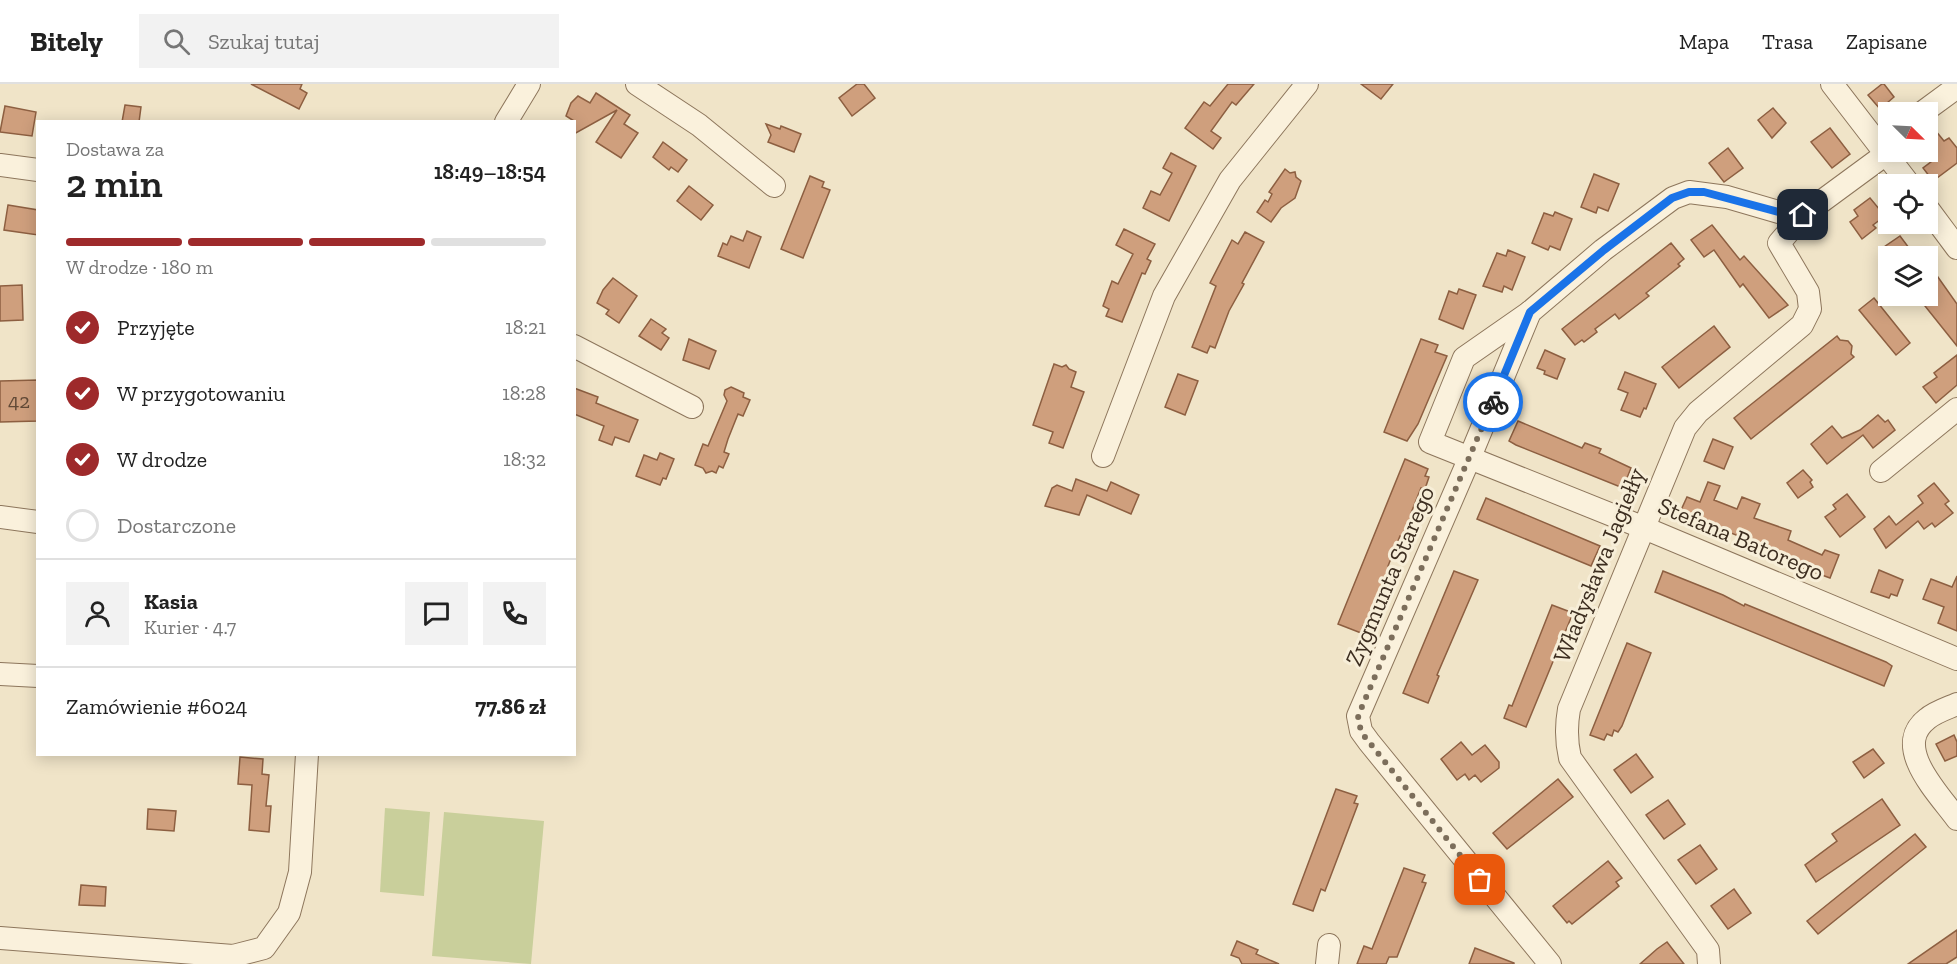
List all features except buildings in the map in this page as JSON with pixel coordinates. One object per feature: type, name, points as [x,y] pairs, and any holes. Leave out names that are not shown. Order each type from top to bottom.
[{"type":"street","points":[[507,120],[529,84]]},
{"type":"street","points":[[637,84],[699,125],[774,186]]},
{"type":"street","points":[[1103,456],[1164,296],[1230,180],[1307,84]]},
{"type":"street","points":[[1832,84],[1878,137]]},
{"type":"street","points":[[1937,102],[1957,87]]},
{"type":"street","points":[[1803,215],[1878,151]]},
{"type":"street","points":[[0,165],[36,170]]},
{"type":"street","name":"Zygmunta Starego","points":[[1470,457],[1430,442],[1464,358],[1530,312],[1604,250],[1672,198],[1689,192],[1727,197],[1782,213],[1803,215]]},
{"type":"street","name":"Władysława Jagiełły","points":[[1709,964],[1707,950],[1570,758],[1566,741],[1569,709],[1642,527],[1685,428],[1698,412],[1802,325],[1810,309],[1808,292],[1779,243],[1803,215]]},
{"type":"street","points":[[1938,222],[1957,248]]},
{"type":"street","name":"Zygmunta Starego","points":[[1530,312],[1358,716],[1361,732],[1550,964]]},
{"type":"street","points":[[576,347],[692,407]]},
{"type":"street","points":[[1881,471],[1957,409]]},
{"type":"street","name":"Stefana Batorego","points":[[1470,457],[1957,659]]},
{"type":"street","points":[[0,517],[36,522]]},
{"type":"street","points":[[0,674],[36,676]]},
{"type":"street","points":[[1957,704],[1928,718],[1919,728],[1912,748],[1916,762],[1957,819]]},
{"type":"street","points":[[0,938],[233,956],[264,948],[289,913],[300,872],[307,756]]},
{"type":"green space","points":[[385,808],[430,812],[424,896],[380,892]]},
{"type":"green space","points":[[444,812],[544,821],[531,964],[432,956]]},
{"type":"way so far","points":[[1480,880],[1361,732],[1358,716],[1493,402]]},
{"type":"route","points":[[1493,402],[1530,312],[1604,250],[1672,198],[1689,192],[1704,192],[1782,213],[1803,215]]}]
